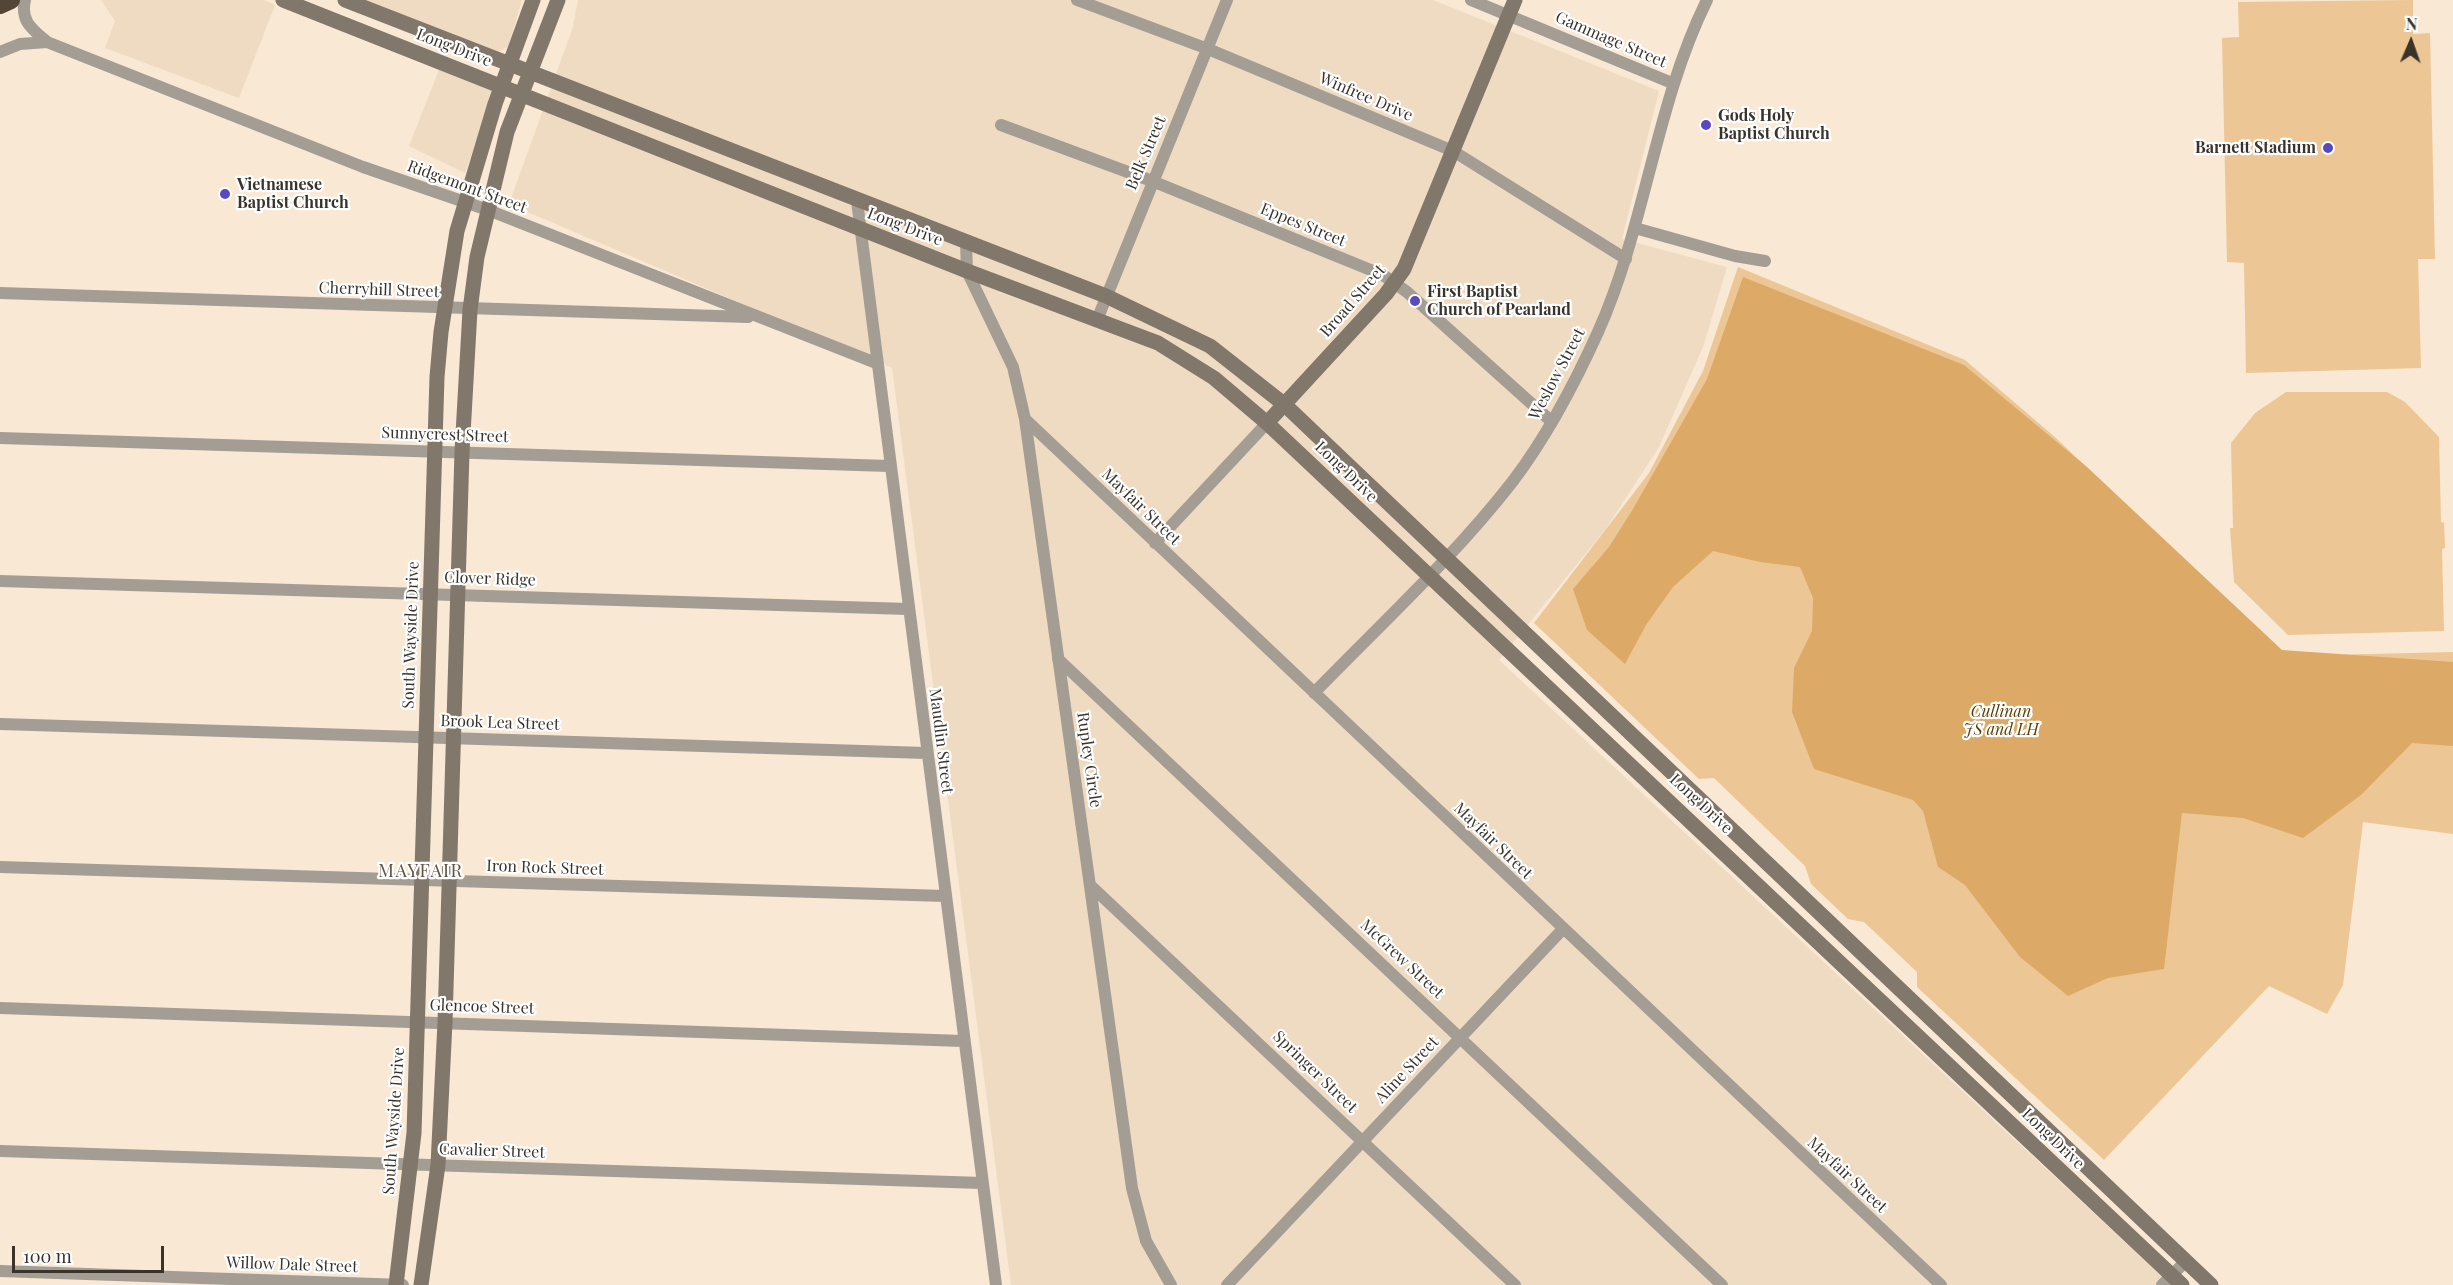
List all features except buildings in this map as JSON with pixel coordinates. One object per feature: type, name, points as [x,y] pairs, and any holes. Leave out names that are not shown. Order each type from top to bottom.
[{"type":"highway","points":[[0,5],[11,0]]},
{"type":"main road","name":"Long Drive","points":[[283,0],[966,271],[1158,343],[1214,378],[1268,423],[1709,836],[2076,1185],[2172,1282]]},
{"type":"main road","name":"Long Drive","points":[[345,0],[1106,296],[1210,346],[1285,405],[1444,558],[1916,1002],[2184,1263],[2211,1285]]},
{"type":"main road","name":"South Wayside Drive","points":[[396,1285],[412,1165],[437,377],[451,260],[465,203],[482,142],[534,0]]},
{"type":"main road","points":[[421,1285],[438,1165],[450,881],[462,452],[470,310],[488,210],[507,132],[558,0]]},
{"type":"main road","name":"Broad Street","points":[[1268,423],[1395,282],[1404,269],[1515,0]]},
{"type":"main road","points":[[390,42],[398,21]]},
{"type":"main road","points":[[631,137],[641,115]]},
{"type":"main road","points":[[742,182],[752,160]]},
{"type":"main road","points":[[1342,493],[1360,477]]},
{"type":"main road","points":[[1512,652],[1527,636]]},
{"type":"main road","points":[[1605,739],[1620,724]]},
{"type":"main road","points":[[1709,836],[1724,821]]},
{"type":"main road","points":[[1801,923],[1817,909]]},
{"type":"main road","points":[[1901,1019],[1916,1002]]},
{"type":"main road","points":[[1989,1102],[2004,1088]]},
{"type":"main road","points":[[2076,1185],[2093,1174]]},
{"type":"street","points":[[0,15],[11,0]]},
{"type":"street","name":"Ridgemont Street","points":[[26,0],[23,12],[26,24],[47,42],[363,167],[488,210],[876,363]]},
{"type":"street","name":"Winfree Drive","points":[[1077,0],[1208,49],[1453,151],[1626,259]]},
{"type":"street","name":"Belk Street","points":[[1097,320],[1227,0]]},
{"type":"street","name":"Gammage Street","points":[[1471,0],[1672,83]]},
{"type":"street","name":"Weslow Street","points":[[1314,693],[1429,575],[1513,481],[1552,422],[1598,331],[1626,259],[1672,83],[1707,0]]},
{"type":"street","name":"Ridgemont Street","points":[[0,52],[20,44],[47,42]]},
{"type":"street","name":"Eppes Street","points":[[1001,125],[1152,182],[1395,282],[1552,422]]},
{"type":"street","name":"Maudlin Street","points":[[857,201],[889,466],[996,1285]]},
{"type":"street","points":[[1635,228],[1735,256],[1765,261]]},
{"type":"street","name":"Rupley Circle","points":[[966,242],[966,271],[1012,367],[1025,420],[1132,1188],[1146,1241],[1171,1285]]},
{"type":"street","name":"Cherryhill Street","points":[[0,293],[470,310],[757,317]]},
{"type":"street","name":"Mayfair Street","points":[[1025,420],[1562,930],[1941,1285]]},
{"type":"street","name":"Broad Street","points":[[1155,543],[1268,423]]},
{"type":"street","name":"Sunnycrest Street","points":[[0,438],[889,466]]},
{"type":"street","name":"Clover Ridge","points":[[0,581],[908,609]]},
{"type":"street","name":"McGrew Street","points":[[1058,659],[1722,1285]]},
{"type":"street","name":"Brook Lea Street","points":[[0,724],[926,753]]},
{"type":"street","name":"Iron Rock Street","points":[[0,867],[945,896]]},
{"type":"street","name":"Springer Street","points":[[1090,885],[1515,1285]]},
{"type":"street","name":"Aline Street","points":[[1227,1285],[1562,930]]},
{"type":"street","name":"Glencoe Street","points":[[0,1008],[963,1041]]},
{"type":"street","name":"Cavalier Street","points":[[0,1151],[982,1183]]},
{"type":"street","points":[[2172,1282],[2184,1263]]},
{"type":"street","name":"Willow Dale Street","points":[[0,1271],[403,1285]]},
{"type":"shaded area","points":[[101,0],[264,0],[275,5],[239,98],[105,48],[115,21]]},
{"type":"shaded area","points":[[361,0],[522,0],[508,47],[497,52]]},
{"type":"shaded area","points":[[578,0],[1433,0],[1659,91],[1622,239],[1727,267],[1703,347],[1659,447],[1605,530],[1499,660],[2171,1285],[1011,1285],[892,368],[509,204],[573,27]]},
{"type":"shaded area","points":[[440,67],[495,91],[465,173],[409,146]]},
{"type":"green space","name":"Barnett Stadium","points":[[2413,0],[2413,34],[2430,33],[2435,259],[2418,259],[2421,368],[2246,373],[2244,263],[2227,262],[2222,38],[2239,37],[2238,2]]},
{"type":"green space","name":"Cullinan JS and LH","points":[[1738,267],[1965,360],[2056,438],[2285,656],[2453,652],[2453,834],[2363,822],[2343,985],[2327,1014],[2269,986],[2104,1160],[1917,987],[1917,972],[1864,922],[1848,919],[1811,884],[1805,866],[1714,778],[1699,779],[1534,623],[1649,473],[1703,371]]},
{"type":"green space","name":"Cullinan JS and LH","points":[[1743,277],[1964,365],[2087,467],[2282,650],[2453,662],[2453,746],[2412,743],[2361,795],[2303,838],[2243,818],[2182,813],[2164,969],[2108,978],[2068,996],[2020,957],[1965,885],[1938,867],[1923,811],[1913,800],[1814,769],[1792,712],[1794,668],[1812,631],[1813,598],[1800,567],[1760,562],[1713,551],[1673,587],[1646,625],[1625,664],[1587,630],[1573,589],[1609,547],[1707,379]]},
{"type":"green space","points":[[2286,392],[2387,392],[2405,402],[2439,437],[2441,522],[2444,523],[2445,548],[2442,549],[2444,631],[2288,635],[2234,582],[2230,528],[2233,528],[2231,443],[2255,413]]},
{"type":"place","name":"Gods Holy Baptist Church","points":[[1706,125]]},
{"type":"place","name":"Barnett Stadium","points":[[2328,148]]},
{"type":"place","name":"Vietnamese Baptist Church","points":[[225,194]]},
{"type":"place","name":"First Baptist Church of Pearland","points":[[1415,301]]},
{"type":"district","name":"MAYFAIR","points":[[421,871]]}]
